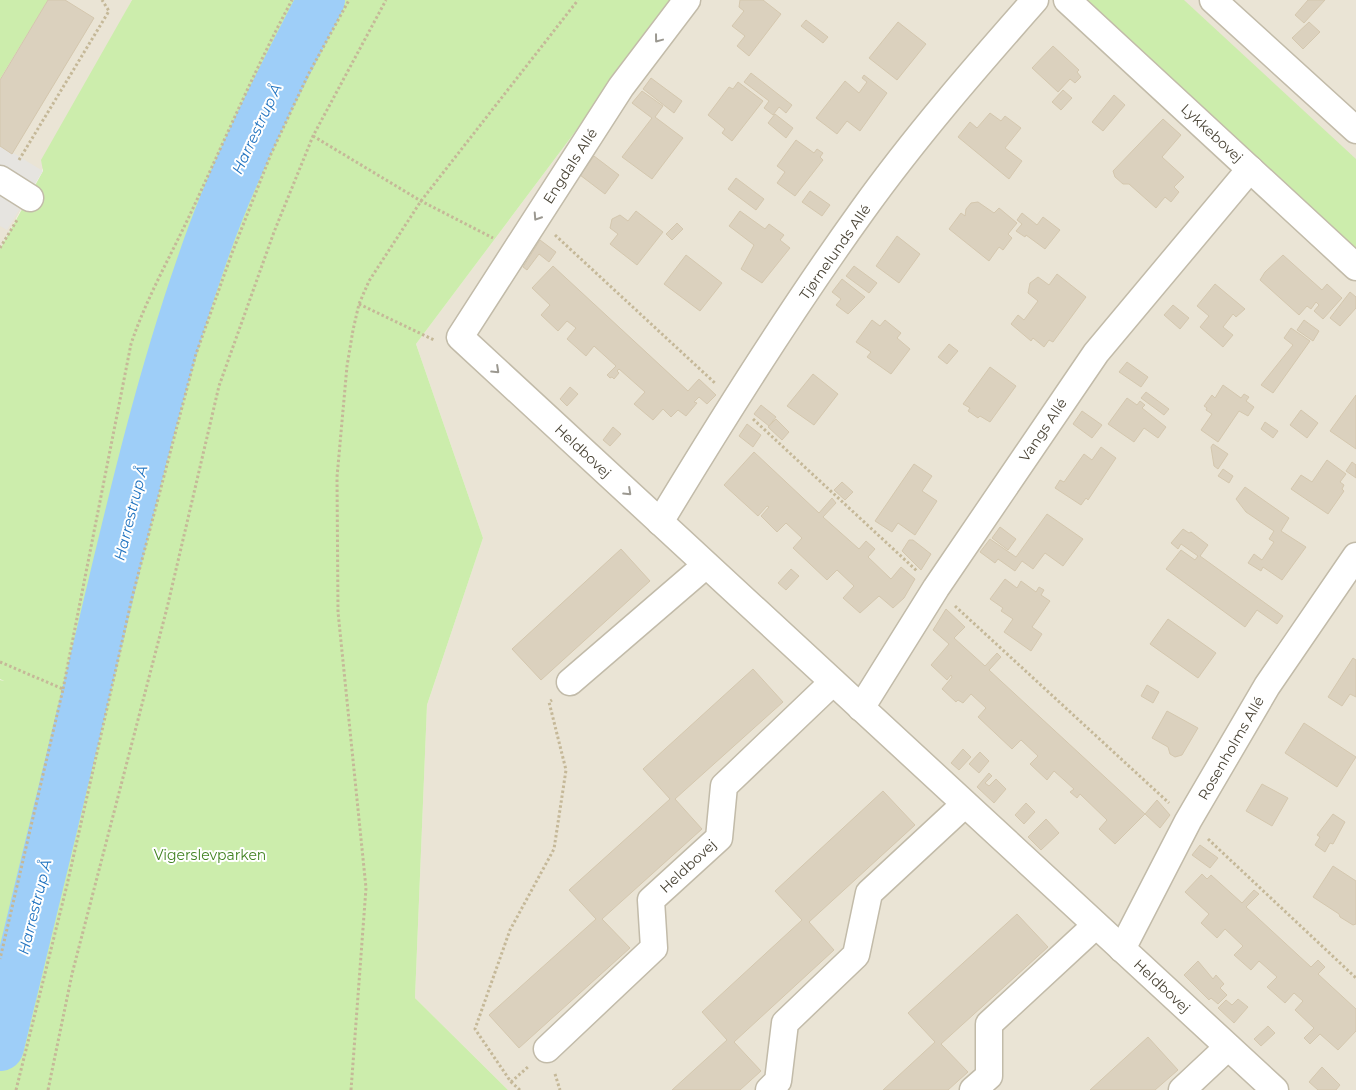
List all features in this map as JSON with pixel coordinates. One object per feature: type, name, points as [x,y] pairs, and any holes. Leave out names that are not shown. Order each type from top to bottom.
[{"type":"street","name":"Engdals Allé","points":[[460,337],[621,87],[687,0]]},
{"type":"street","name":"Tjørnelunds Allé","points":[[660,522],[733,400],[862,210],[948,98],[1035,0]]},
{"type":"street","name":"Lykkebovej","points":[[1067,0],[1356,267]]},
{"type":"street","points":[[1213,0],[1356,130]]},
{"type":"street","name":"Vangs Allé","points":[[861,708],[936,588],[1096,353],[1250,169]]},
{"type":"street","points":[[2,181],[30,198]]},
{"type":"street","name":"Heldbovej","points":[[460,337],[1275,1090]]},
{"type":"street","name":"Rosenholms Allé","points":[[1122,949],[1188,821],[1262,695],[1356,556]]},
{"type":"street","points":[[570,682],[706,565]]},
{"type":"street","name":"Heldbovej","points":[[548,1049],[654,948],[651,900],[719,838],[724,786],[833,682]]},
{"type":"street","points":[[769,1090],[778,1081],[786,1022],[856,955],[869,893],[965,804]]},
{"type":"street","points":[[973,1090],[989,1076],[989,1024],[1096,925]]},
{"type":"street","points":[[1182,1090],[1228,1047]]},
{"type":"path","points":[[2,181],[108,11],[102,0]]},
{"type":"path","points":[[0,959],[63,689],[131,344],[138,322],[193,208],[250,82],[292,0]]},
{"type":"path","points":[[16,1090],[63,904],[132,598],[196,354],[232,253],[272,154],[308,74],[349,0]]},
{"type":"path","points":[[48,1090],[72,974],[167,608],[219,386],[274,232],[313,136],[386,0]]},
{"type":"path","points":[[351,1090],[366,888],[338,612],[337,477],[346,366],[359,304],[369,281],[421,202],[578,0]]},
{"type":"path","points":[[313,136],[421,202],[516,250]]},
{"type":"path","points":[[359,304],[432,341],[460,337]]},
{"type":"path","points":[[0,662],[63,689]]},
{"type":"path","points":[[518,1089],[511,1082],[475,1029],[510,930],[554,849],[566,770],[549,702],[570,682]]},
{"type":"shaded area","points":[[0,0],[132,0],[0,249]]},
{"type":"shaded area","points":[[674,0],[1356,0],[1356,1090],[508,1090],[415,998],[427,705],[483,538],[416,344]]},
{"type":"shaded area","points":[[0,145],[43,171],[7,230],[0,226]]},
{"type":"green space","points":[[0,0],[48,0],[0,79]]},
{"type":"green space","name":"Vigerslevparken","points":[[132,0],[674,0],[416,344],[483,538],[427,705],[415,998],[508,1090],[0,1090],[0,680],[4,681],[0,679],[0,249],[43,171],[41,160]]},
{"type":"green space","points":[[1080,0],[1184,0],[1356,159],[1356,251]]},
{"type":"building","points":[[48,0],[65,0],[94,18],[12,154],[0,146],[0,80]]},
{"type":"building","points":[[740,0],[763,0],[781,14],[749,56],[737,46],[745,36],[732,26],[744,11],[739,7]]},
{"type":"building","points":[[1308,0],[1325,0],[1304,23],[1295,15]]},
{"type":"building","points":[[806,20],[828,37],[823,43],[801,26]]},
{"type":"building","points":[[898,22],[926,44],[897,80],[869,58]]},
{"type":"building","points":[[1309,22],[1320,32],[1303,49],[1292,38]]},
{"type":"building","points":[[1053,46],[1079,70],[1077,72],[1081,77],[1075,83],[1070,79],[1058,92],[1032,68]]},
{"type":"building","points":[[751,73],[792,105],[786,113],[779,107],[773,115],[764,108],[769,101],[744,82]]},
{"type":"building","points":[[864,75],[887,93],[860,131],[847,121],[837,134],[816,118],[845,81],[859,93],[867,82],[862,78]]},
{"type":"building","points":[[651,78],[682,101],[674,113],[643,89]]},
{"type":"building","points":[[738,82],[763,101],[732,141],[722,133],[725,129],[708,115],[729,87],[733,89]]},
{"type":"building","points":[[1063,90],[1072,98],[1061,110],[1052,102]]},
{"type":"building","points":[[642,91],[663,106],[655,117],[683,138],[652,179],[622,157],[652,118],[632,103]]},
{"type":"building","points":[[1114,95],[1125,105],[1103,131],[1092,122]]},
{"type":"building","points":[[990,113],[1001,121],[1005,116],[1021,128],[1005,148],[1022,161],[1009,179],[958,137],[970,122],[977,128]]},
{"type":"building","points":[[775,114],[793,128],[786,138],[768,123]]},
{"type":"building","points":[[1163,119],[1181,135],[1162,157],[1184,177],[1174,187],[1179,192],[1171,202],[1165,197],[1156,208],[1129,184],[1123,184],[1115,177],[1113,171]]},
{"type":"building","points":[[796,140],[814,153],[817,149],[823,153],[820,157],[823,160],[795,196],[777,183],[785,172],[777,166]]},
{"type":"building","points":[[594,156],[619,175],[605,194],[580,175]]},
{"type":"building","points":[[736,178],[764,199],[756,210],[728,189]]},
{"type":"building","points":[[810,191],[830,205],[822,216],[802,202]]},
{"type":"building","points":[[978,202],[994,213],[999,208],[1017,223],[1008,234],[1012,238],[1003,250],[999,247],[989,261],[949,229],[961,213],[965,216],[966,209],[971,203]]},
{"type":"building","points":[[636,211],[663,232],[637,265],[610,244],[618,234],[610,228],[612,219],[620,215],[628,221]]},
{"type":"building","points":[[740,211],[765,229],[769,224],[784,235],[780,240],[790,248],[762,283],[741,269],[754,245],[729,226]]},
{"type":"building","points":[[1022,213],[1037,225],[1043,217],[1060,230],[1045,249],[1026,235],[1025,237],[1016,231],[1022,224],[1017,220]]},
{"type":"building","points":[[677,223],[683,229],[672,240],[666,234]]},
{"type":"building","points":[[897,236],[920,254],[899,283],[876,266]]},
{"type":"building","points":[[540,240],[556,252],[549,262],[539,254],[527,270],[523,267]]},
{"type":"building","points":[[686,255],[722,283],[700,311],[664,284]]},
{"type":"building","points":[[1283,255],[1322,290],[1327,284],[1342,298],[1323,319],[1314,311],[1319,305],[1316,302],[1311,309],[1307,306],[1299,315],[1260,280],[1265,272]]},
{"type":"building","points":[[553,266],[688,391],[699,379],[716,395],[707,404],[699,397],[694,402],[697,403],[686,416],[678,410],[671,417],[663,409],[653,420],[634,404],[645,392],[619,369],[617,371],[619,373],[614,379],[610,378],[607,375],[616,366],[594,346],[586,356],[567,339],[576,328],[567,321],[558,331],[541,315],[550,305],[532,288]]},
{"type":"building","points":[[854,266],[877,283],[869,293],[846,276]]},
{"type":"building","points":[[1057,274],[1086,297],[1053,342],[1049,340],[1044,347],[1033,338],[1031,341],[1011,324],[1018,315],[1024,320],[1038,301],[1028,293],[1030,283],[1038,277],[1049,285]]},
{"type":"building","points":[[842,279],[865,297],[848,314],[836,305],[841,299],[832,292]]},
{"type":"building","points":[[1215,284],[1245,309],[1236,317],[1233,314],[1223,327],[1233,335],[1223,347],[1200,327],[1209,316],[1197,306]]},
{"type":"building","points":[[1350,292],[1356,297],[1356,308],[1340,326],[1330,318]]},
{"type":"building","points":[[1173,305],[1189,318],[1180,329],[1164,315]]},
{"type":"building","points":[[872,320],[880,326],[885,320],[901,333],[897,338],[910,349],[891,374],[867,357],[871,352],[856,342]]},
{"type":"building","points":[[1304,320],[1319,331],[1313,341],[1297,330]]},
{"type":"building","points":[[1291,328],[1310,341],[1273,393],[1261,385],[1293,345],[1284,338]]},
{"type":"building","points":[[949,344],[958,351],[947,364],[938,357]]},
{"type":"building","points":[[1127,362],[1148,377],[1141,387],[1119,372]]},
{"type":"building","points":[[990,367],[1016,386],[990,422],[980,416],[978,418],[968,411],[970,408],[963,404]]},
{"type":"building","points":[[813,374],[838,394],[814,425],[787,406]]},
{"type":"building","points":[[1223,385],[1241,398],[1244,394],[1249,397],[1246,401],[1254,407],[1248,416],[1239,411],[1218,442],[1201,430],[1212,414],[1204,406],[1212,395],[1215,398]]},
{"type":"building","points":[[570,387],[578,394],[567,406],[560,399]]},
{"type":"building","points":[[1146,392],[1169,409],[1164,415],[1141,398]]},
{"type":"building","points":[[1356,395],[1356,449],[1330,431]]},
{"type":"building","points":[[1127,398],[1137,405],[1140,401],[1145,405],[1142,408],[1166,427],[1158,438],[1144,428],[1134,442],[1108,424]]},
{"type":"building","points":[[761,405],[776,417],[769,426],[754,414]]},
{"type":"building","points":[[1301,410],[1318,423],[1307,438],[1290,425]]},
{"type":"building","points":[[1082,411],[1102,425],[1092,438],[1073,424]]},
{"type":"building","points":[[776,419],[789,432],[782,440],[768,427]]},
{"type":"building","points":[[1265,422],[1278,431],[1273,438],[1261,429]]},
{"type":"building","points":[[747,424],[761,435],[753,447],[739,436]]},
{"type":"building","points":[[613,427],[621,434],[610,446],[603,440]]},
{"type":"building","points":[[1213,444],[1228,454],[1218,469],[1214,466],[1211,447]]},
{"type":"building","points":[[1101,447],[1116,458],[1088,500],[1086,498],[1081,505],[1055,488],[1060,480],[1064,482],[1084,454],[1092,460]]},
{"type":"building","points":[[754,452],[819,513],[832,498],[836,503],[823,517],[859,549],[866,541],[875,549],[868,557],[891,579],[901,567],[915,579],[904,598],[893,608],[879,596],[860,613],[843,598],[854,586],[837,570],[827,580],[793,548],[802,538],[786,523],[777,532],[761,516],[769,507],[767,506],[758,516],[724,485]]},
{"type":"building","points":[[1327,460],[1346,474],[1340,482],[1344,485],[1342,489],[1344,491],[1328,514],[1291,489],[1301,475],[1312,482]]},
{"type":"building","points":[[1352,462],[1356,465],[1356,478],[1346,471]]},
{"type":"building","points":[[914,464],[932,476],[922,491],[937,501],[915,535],[898,523],[892,532],[875,521]]},
{"type":"building","points":[[1223,469],[1233,476],[1229,483],[1218,476]]},
{"type":"building","points":[[842,482],[853,492],[845,500],[834,490]]},
{"type":"building","points":[[1245,487],[1289,518],[1281,531],[1306,547],[1282,580],[1263,567],[1261,571],[1248,563],[1254,554],[1262,560],[1274,542],[1269,539],[1274,531],[1246,512],[1236,499]]},
{"type":"building","points":[[1047,514],[1083,539],[1063,566],[1045,553],[1033,569],[1022,561],[1015,571],[998,559],[995,563],[980,552],[990,539],[1016,557]]},
{"type":"building","points":[[1000,527],[1016,539],[1008,550],[992,538]]},
{"type":"building","points":[[1183,529],[1189,533],[1191,532],[1208,545],[1200,556],[1283,616],[1277,624],[1257,610],[1245,627],[1166,569],[1181,550],[1195,560],[1198,556],[1181,544],[1178,549],[1171,543]]},
{"type":"building","points":[[909,540],[913,540],[931,554],[921,570],[902,551]]},
{"type":"building","points":[[621,549],[650,581],[541,680],[512,649]]},
{"type":"building","points":[[791,569],[799,576],[786,590],[778,583]]},
{"type":"building","points":[[1005,579],[1017,588],[1021,581],[1036,592],[1039,587],[1044,590],[1041,595],[1050,601],[1032,627],[1042,634],[1031,651],[1004,632],[1013,619],[1001,611],[1003,608],[990,599]]},
{"type":"building","points":[[946,609],[965,627],[954,638],[985,666],[997,653],[1001,657],[989,670],[1145,814],[1115,844],[1099,829],[1107,820],[1080,794],[1077,798],[1070,792],[1074,789],[1054,771],[1047,780],[1030,764],[1038,756],[1021,740],[1012,749],[978,717],[986,708],[971,694],[963,703],[958,700],[956,702],[942,689],[952,677],[951,675],[947,680],[931,665],[949,644],[933,630]]},
{"type":"building","points":[[1168,619],[1216,653],[1198,678],[1150,644]]},
{"type":"building","points":[[1353,658],[1356,660],[1356,697],[1350,694],[1342,706],[1328,697]]},
{"type":"building","points":[[753,669],[783,702],[675,799],[702,829],[602,919],[630,948],[519,1048],[489,1015],[596,919],[569,890],[670,799],[643,769]]},
{"type":"building","points":[[1147,685],[1159,692],[1153,703],[1141,696]]},
{"type":"building","points":[[1167,711],[1198,728],[1182,755],[1175,757],[1170,754],[1168,747],[1152,738]]},
{"type":"building","points":[[1304,723],[1356,757],[1337,787],[1285,753]]},
{"type":"building","points":[[963,749],[971,757],[959,770],[951,763]]},
{"type":"building","points":[[980,752],[989,761],[979,773],[969,764]]},
{"type":"building","points":[[989,773],[992,776],[985,783],[989,786],[996,779],[1006,789],[994,803],[977,787]]},
{"type":"building","points":[[1262,784],[1288,798],[1272,826],[1246,811]]},
{"type":"building","points":[[883,791],[915,825],[809,922],[834,950],[734,1042],[761,1071],[740,1090],[672,1090],[727,1040],[702,1012],[802,920],[775,891]]},
{"type":"building","points":[[1157,800],[1170,815],[1160,828],[1145,814]]},
{"type":"building","points":[[1026,803],[1035,812],[1024,824],[1015,815]]},
{"type":"building","points":[[1333,814],[1345,822],[1333,844],[1330,843],[1325,852],[1315,845],[1320,837],[1317,835]]},
{"type":"building","points":[[1046,819],[1059,833],[1041,850],[1028,837]]},
{"type":"building","points":[[1200,845],[1218,858],[1210,868],[1192,855]]},
{"type":"building","points":[[1333,866],[1356,881],[1356,924],[1353,925],[1340,917],[1339,914],[1313,897]]},
{"type":"building","points":[[1202,874],[1207,879],[1211,875],[1242,903],[1254,890],[1259,894],[1246,907],[1311,967],[1318,960],[1325,967],[1318,974],[1356,1009],[1356,1031],[1338,1050],[1320,1034],[1310,1044],[1304,1038],[1314,1028],[1295,1010],[1303,1001],[1294,993],[1285,1003],[1267,987],[1277,977],[1259,961],[1251,970],[1234,955],[1243,946],[1225,929],[1217,938],[1201,923],[1209,914],[1185,892]]},
{"type":"building","points":[[1017,914],[1048,947],[941,1044],[968,1072],[948,1090],[883,1090],[935,1042],[908,1013]]},
{"type":"building","points":[[1198,961],[1213,979],[1216,975],[1224,984],[1220,988],[1227,995],[1218,1004],[1211,998],[1209,1000],[1184,975]]},
{"type":"building","points":[[1238,999],[1248,1007],[1234,1023],[1218,1008],[1226,1000],[1232,1005]]},
{"type":"building","points":[[1268,1026],[1275,1033],[1261,1046],[1254,1039]]},
{"type":"building","points":[[1148,1037],[1178,1070],[1155,1090],[1090,1090]]},
{"type":"building","points":[[1322,1067],[1340,1085],[1336,1090],[1318,1090],[1309,1082]]},
{"type":"waterway","name":"Harrestrup Å","points":[[0,1047],[136,485],[172,353],[212,231],[226,197],[271,98],[321,0]]}]
